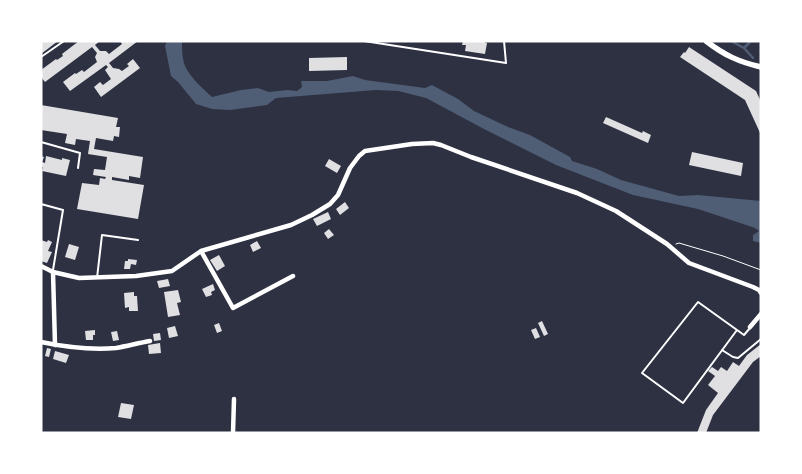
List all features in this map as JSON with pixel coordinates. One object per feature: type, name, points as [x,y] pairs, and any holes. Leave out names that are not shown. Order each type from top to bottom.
[{"type":"street","points":[[706,41],[719,52],[743,63],[761,67]]},
{"type":"street","points":[[41,266],[53,272],[79,278],[136,276],[172,270],[200,251],[291,225],[330,204],[338,195],[350,168],[365,151],[433,143],[576,193],[616,211],[667,244],[690,263],[753,287],[761,293]]},
{"type":"street","points":[[200,251],[233,308],[293,276]]},
{"type":"street","points":[[53,272],[55,345]]},
{"type":"street","points":[[750,327],[761,314]]},
{"type":"street","points":[[41,342],[55,345],[116,348],[150,341]]},
{"type":"street","points":[[233,433],[234,399]]},
{"type":"lane","points":[[41,58],[64,41]]},
{"type":"lane","points":[[364,41],[506,63],[504,41]]},
{"type":"lane","points":[[41,142],[80,153],[78,168]]},
{"type":"lane","points":[[41,204],[63,210],[53,272]]},
{"type":"lane","points":[[97,278],[102,235],[138,240]]},
{"type":"lane","points":[[737,330],[683,403],[642,373],[698,302],[737,330],[744,336],[750,327]]},
{"type":"lane","points":[[722,350],[738,358],[761,339]]},
{"type":"path","points":[[667,244],[679,243],[761,270]]},
{"type":"water","points":[[167,41],[182,41],[183,60],[187,70],[212,97],[258,88],[269,92],[297,91],[302,87],[301,81],[327,81],[353,76],[365,80],[425,88],[432,85],[458,99],[474,111],[530,135],[570,157],[572,161],[597,169],[621,180],[679,196],[698,195],[761,201],[761,243],[753,241],[753,235],[759,231],[755,228],[698,209],[633,195],[556,165],[426,98],[398,91],[376,90],[276,98],[267,105],[230,110],[212,109],[196,104],[171,76],[165,46]]},
{"type":"building","points":[[41,41],[58,41],[41,54]]},
{"type":"building","points":[[79,41],[100,41],[95,45],[100,51],[106,51],[109,54],[122,44],[120,41],[138,41],[109,63],[113,68],[122,71],[129,66],[127,64],[133,59],[140,68],[101,97],[94,87],[100,82],[103,85],[111,79],[105,70],[108,67],[106,65],[70,91],[63,82],[75,73],[82,70],[84,72],[97,62],[95,57],[97,53],[92,47],[45,82],[41,77],[41,70],[63,56],[62,54]]},
{"type":"building","points":[[463,41],[487,43],[485,54],[465,51],[466,45],[462,45]]},
{"type":"building","points":[[689,47],[756,91],[761,102],[761,135],[745,100],[680,57]]},
{"type":"building","points":[[347,57],[347,70],[309,71],[309,58]]},
{"type":"building","points":[[41,105],[118,118],[116,127],[120,127],[119,137],[114,136],[113,141],[96,138],[94,149],[143,157],[140,178],[129,176],[129,180],[112,177],[112,180],[144,185],[138,219],[77,209],[82,183],[99,185],[100,178],[105,179],[106,177],[93,175],[94,169],[105,170],[107,157],[88,154],[90,141],[76,139],[75,145],[65,143],[67,134],[41,130]]},
{"type":"building","points":[[606,117],[651,135],[648,143],[603,123]]},
{"type":"building","points":[[692,152],[743,163],[741,176],[689,165]]},
{"type":"building","points":[[41,156],[44,157],[42,162],[45,163],[46,156],[70,160],[66,176],[42,171]]},
{"type":"building","points":[[329,159],[341,166],[337,173],[325,166]]},
{"type":"building","points":[[345,202],[349,208],[340,215],[336,209]]},
{"type":"building","points":[[328,212],[331,219],[317,226],[313,219]]},
{"type":"building","points":[[329,229],[334,235],[328,239],[324,233]]},
{"type":"building","points":[[41,240],[52,242],[48,251],[52,252],[47,263],[41,261]]},
{"type":"building","points":[[257,241],[261,248],[253,252],[250,245]]},
{"type":"building","points":[[69,244],[79,247],[75,260],[65,257]]},
{"type":"building","points":[[219,255],[225,266],[217,271],[210,260]]},
{"type":"building","points":[[128,259],[137,260],[136,265],[131,264],[130,269],[124,269],[125,261],[128,261]]},
{"type":"building","points":[[168,279],[170,286],[159,288],[157,281]]},
{"type":"building","points":[[213,284],[215,290],[211,292],[212,295],[206,297],[202,289]]},
{"type":"building","points":[[178,290],[181,302],[177,303],[180,315],[168,317],[164,292]]},
{"type":"building","points":[[134,292],[134,296],[137,296],[138,311],[129,311],[129,307],[125,308],[124,293]]},
{"type":"building","points":[[542,321],[548,334],[544,336],[538,323]]},
{"type":"building","points":[[219,323],[222,331],[217,333],[214,325]]},
{"type":"building","points":[[175,326],[178,336],[169,338],[167,328]]},
{"type":"building","points":[[536,328],[540,337],[535,339],[531,330]]},
{"type":"building","points":[[95,330],[93,340],[86,340],[85,331]]},
{"type":"building","points":[[117,331],[119,340],[113,341],[111,332]]},
{"type":"building","points":[[160,333],[161,340],[154,341],[153,334]]},
{"type":"building","points":[[160,343],[161,353],[149,354],[148,345]]},
{"type":"building","points":[[761,344],[761,356],[753,362],[713,415],[706,433],[697,433],[706,410],[718,393],[708,385],[715,376],[708,371],[712,367],[718,371],[721,367],[727,371],[733,362],[739,366],[747,355]]},
{"type":"building","points":[[47,348],[51,349],[49,357],[45,356]]},
{"type":"building","points":[[55,351],[69,355],[66,363],[53,359]]},
{"type":"building","points":[[121,403],[134,405],[131,419],[118,417]]},
{"type":"waterway","points":[[731,41],[744,48],[753,58]]},
{"type":"waterway","points":[[744,48],[751,41]]}]
